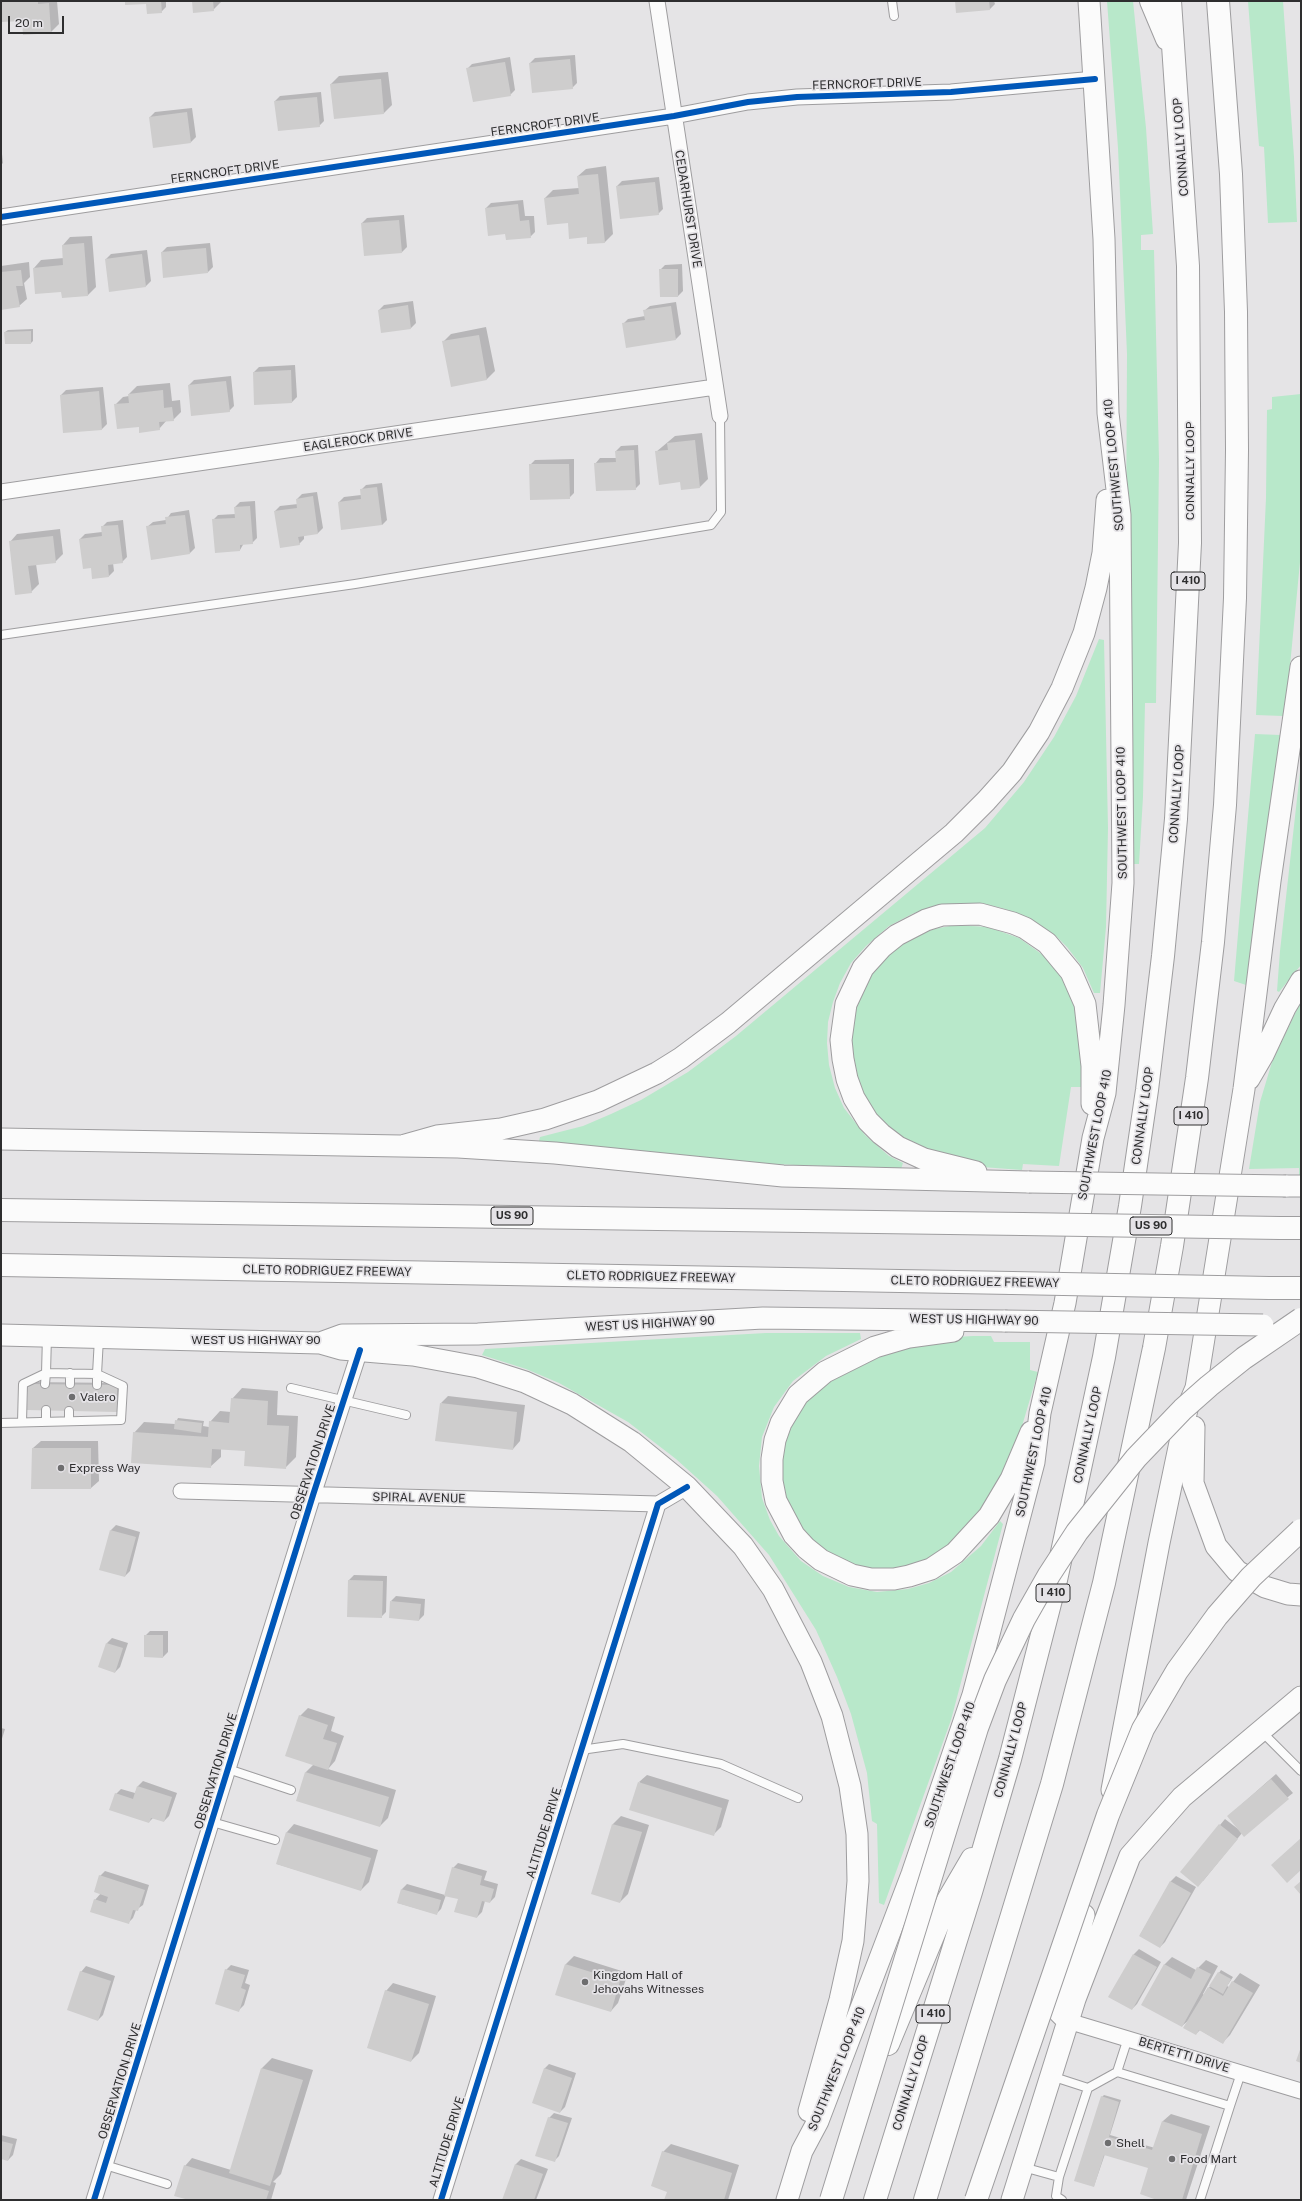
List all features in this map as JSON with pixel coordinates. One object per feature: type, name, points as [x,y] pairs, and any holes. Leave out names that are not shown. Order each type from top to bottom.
[{"type":"highway","points":[[1152,1],[1176,61]]},
{"type":"highway","name":"CONNALLY LOOP","points":[[875,2200],[990,1827],[1056,1580],[1104,1357],[1132,1192],[1164,948],[1181,750],[1190,543],[1188,266],[1176,61],[1170,1]]},
{"type":"highway","name":"I 410","points":[[925,2200],[1050,1791],[1104,1583],[1153,1355],[1172,1246],[1195,1093],[1211,957],[1225,806],[1236,590],[1238,450],[1236,312],[1230,167],[1218,1]]},
{"type":"highway","name":"US 90","points":[[1,1210],[1301,1228]]},
{"type":"highway","name":"CLETO RODRIGUEZ FREEWAY","points":[[1,1265],[1301,1288]]},
{"type":"highway","points":[[831,2200],[977,1728],[995,1680],[1024,1619],[1046,1580],[1077,1532],[1136,1458],[1183,1409],[1209,1386],[1256,1349],[1301,1319]]},
{"type":"highway","points":[[976,2200],[1108,1815],[1143,1730],[1177,1671],[1212,1622],[1251,1578],[1301,1530]]},
{"type":"highway","points":[[822,2200],[948,1900],[990,1827]]},
{"type":"main road","name":"SOUTHWEST LOOP 410","points":[[787,2200],[802,2151],[818,2121],[912,1874],[973,1695],[1025,1502],[1034,1462],[1040,1413],[1065,1303],[1093,1138],[1105,1093],[1114,1006],[1123,883],[1120,515],[1108,413],[1104,239],[1089,1]]},
{"type":"main road","points":[[404,1145],[437,1136],[501,1129],[545,1119],[598,1101],[657,1073],[681,1058],[728,1023],[930,854],[976,812],[1012,772],[1039,732],[1062,688],[1084,633],[1097,583],[1104,542],[1107,494],[1108,413]]},
{"type":"main road","points":[[1301,667],[1270,881],[1244,1089],[1196,1388],[1193,1483],[1216,1546],[1237,1571],[1266,1587],[1288,1594],[1301,1595]]},
{"type":"main road","points":[[1006,1181],[994,1175],[924,1159],[898,1147],[881,1134],[868,1120],[850,1088],[842,1050],[841,1030],[846,1004],[863,968],[889,941],[907,929],[926,920],[954,914],[991,916],[1025,928],[1047,943],[1057,954],[1076,981],[1086,1010],[1092,1066],[1093,1138]]},
{"type":"main road","points":[[1244,1089],[1285,1008],[1301,981]]},
{"type":"main road","points":[[1,1139],[404,1145],[540,1152],[783,1176],[1294,1186]]},
{"type":"main road","name":"WEST US HIGHWAY 90","points":[[1,1335],[320,1343],[342,1335],[478,1334],[762,1318],[1301,1325]]},
{"type":"main road","points":[[1000,1321],[973,1330],[928,1333],[880,1345],[832,1367],[807,1385],[786,1413],[773,1447],[772,1481],[781,1514],[794,1534],[806,1548],[827,1564],[845,1573],[865,1578],[887,1579],[909,1576],[923,1572],[944,1562],[956,1553],[989,1516],[1011,1479],[1040,1413]]},
{"type":"main road","points":[[320,1343],[341,1350],[360,1350],[445,1360],[478,1367],[525,1382],[572,1404],[648,1454],[687,1487],[743,1546],[773,1589],[794,1627],[816,1673],[832,1716],[851,1793],[858,1866],[856,1920],[840,2000],[806,2118],[802,2151]]},
{"type":"main road","points":[[1068,2021],[1059,2012],[1058,2007],[1098,1857],[1159,1543],[1187,1409],[1196,1388]]},
{"type":"main road","points":[[1012,2200],[1068,2021],[1130,1856],[1182,1797],[1301,1697]]},
{"type":"street","name":"CEDARHURST DRIVE","points":[[657,1],[720,416]]},
{"type":"street","name":"FERNCROFT DRIVE","points":[[1,217],[674,116],[748,102],[797,97],[951,92],[1095,79]]},
{"type":"street","name":"EAGLEROCK DRIVE","points":[[1,492],[715,387]]},
{"type":"street","name":"OBSERVATION DRIVE","points":[[94,2200],[313,1495],[345,1401],[360,1350]]},
{"type":"street","points":[[658,1504],[687,1487]]},
{"type":"street","name":"SPIRAL AVENUE","points":[[181,1491],[658,1504]]},
{"type":"street","name":"ALTITUDE DRIVE","points":[[441,2200],[658,1504]]},
{"type":"street","name":"BERTETTI DRIVE","points":[[1068,2021],[1301,2091]]},
{"type":"lane","points":[[892,1],[894,16]]},
{"type":"lane","points":[[1,635],[355,584],[711,525],[721,512],[720,416]]},
{"type":"lane","points":[[45,1384],[47,1335]]},
{"type":"lane","points":[[97,1385],[99,1338]]},
{"type":"lane","points":[[1,1423],[121,1420],[123,1386],[97,1374],[46,1373],[23,1384],[22,1422]]},
{"type":"lane","points":[[70,1373],[70,1384]]},
{"type":"lane","points":[[291,1388],[406,1415]]},
{"type":"lane","points":[[46,1410],[46,1421]]},
{"type":"lane","points":[[69,1411],[69,1421]]},
{"type":"lane","points":[[94,1420],[95,1411]]},
{"type":"lane","points":[[1260,1730],[1301,1771]]},
{"type":"lane","points":[[581,1750],[622,1744],[721,1764],[798,1798]]},
{"type":"lane","points":[[228,1769],[291,1790]]},
{"type":"lane","points":[[212,1822],[275,1840]]},
{"type":"lane","points":[[1062,2200],[1056,2196],[1060,2177],[1088,2088],[1117,2072],[1128,2038]]},
{"type":"lane","points":[[1117,2072],[1230,2106]]},
{"type":"lane","points":[[1200,2200],[1241,2073]]},
{"type":"lane","points":[[1051,2076],[1088,2088]]},
{"type":"lane","points":[[105,2165],[167,2184]]},
{"type":"lane","points":[[1023,2167],[1060,2177]]},
{"type":"green space","points":[[1107,1],[1133,1],[1146,128],[1153,234],[1141,235],[1141,250],[1154,250],[1159,460],[1156,703],[1145,703],[1143,797],[1139,864],[1130,864],[1126,543],[1127,354],[1118,148]]},
{"type":"green space","points":[[1248,1],[1283,1],[1297,222],[1268,223],[1264,147],[1259,146]]},
{"type":"green space","points":[[1301,394],[1300,562],[1289,676],[1283,716],[1256,715],[1266,498],[1267,410],[1272,409],[1272,397]]},
{"type":"green space","points":[[1099,639],[1104,640],[1108,828],[1106,927],[1100,993],[1094,993],[1083,968],[1067,947],[1056,936],[1031,919],[1005,909],[981,903],[938,905],[912,914],[889,926],[866,946],[851,963],[840,983],[828,1022],[827,1043],[829,1065],[835,1088],[844,1108],[865,1135],[889,1156],[903,1163],[901,1169],[744,1163],[539,1141],[540,1137],[583,1126],[611,1114],[641,1100],[688,1072],[736,1036],[985,828],[1024,782],[1054,737],[1076,696]]},
{"type":"green space","points":[[1255,734],[1280,735],[1246,985],[1234,981]]},
{"type":"green space","points":[[1301,763],[1301,965],[1279,992],[1277,991],[1280,951]]},
{"type":"green space","points":[[955,925],[988,927],[1019,938],[1050,960],[1063,978],[1075,1006],[1082,1066],[1082,1087],[1071,1087],[1059,1166],[1023,1164],[1022,1170],[982,1167],[957,1162],[903,1139],[877,1116],[859,1088],[850,1053],[852,1017],[865,982],[886,956],[902,943],[929,930]]},
{"type":"green space","points":[[1301,1001],[1301,1175],[1299,1175],[1299,1168],[1249,1169],[1260,1102],[1272,1062]]},
{"type":"green space","points":[[766,1333],[860,1333],[861,1339],[826,1356],[793,1381],[774,1407],[762,1437],[759,1466],[762,1498],[770,1520],[779,1536],[801,1561],[823,1576],[849,1587],[877,1592],[908,1589],[929,1583],[951,1572],[981,1546],[1000,1521],[1003,1524],[951,1720],[884,1905],[879,1903],[877,1824],[872,1821],[867,1773],[851,1714],[837,1677],[816,1630],[769,1555],[717,1496],[676,1459],[628,1422],[559,1383],[526,1369],[482,1355],[485,1349]]},
{"type":"green space","points":[[991,1336],[994,1342],[1030,1342],[1030,1370],[1038,1372],[1017,1443],[986,1506],[939,1554],[914,1566],[880,1571],[843,1562],[808,1538],[783,1493],[781,1454],[793,1417],[817,1388],[887,1352],[956,1337]]},
{"type":"building","points":[[1,1],[38,1],[38,4],[49,3],[51,33],[23,35],[22,21],[1,22]]},
{"type":"building","points":[[125,1],[161,1],[162,13],[147,14],[146,4],[125,5]]},
{"type":"building","points":[[192,1],[213,1],[214,11],[193,13]]},
{"type":"building","points":[[955,1],[989,1],[990,10],[956,13]]},
{"type":"building","points":[[570,59],[573,89],[532,93],[529,63]]},
{"type":"building","points":[[505,62],[511,96],[473,102],[466,68]]},
{"type":"building","points":[[381,79],[384,114],[334,119],[330,84]]},
{"type":"building","points":[[317,97],[320,127],[278,131],[274,101]]},
{"type":"building","points":[[187,112],[191,143],[153,148],[149,117]]},
{"type":"building","points":[[598,174],[605,243],[587,244],[587,237],[569,239],[568,223],[547,225],[544,198],[579,194],[577,176]]},
{"type":"building","points":[[655,182],[659,215],[620,219],[616,186]]},
{"type":"building","points":[[518,204],[520,221],[529,220],[531,238],[506,240],[505,234],[488,236],[485,208]]},
{"type":"building","points":[[399,220],[402,253],[364,256],[361,223]]},
{"type":"building","points":[[84,243],[88,296],[62,298],[61,292],[35,294],[33,268],[63,265],[62,245]]},
{"type":"building","points":[[206,248],[208,273],[163,278],[161,252]]},
{"type":"building","points":[[142,254],[146,287],[109,292],[105,259]]},
{"type":"building","points":[[659,269],[678,269],[678,297],[660,297]]},
{"type":"building","points":[[21,270],[23,286],[16,286],[20,307],[1,310],[1,272]]},
{"type":"building","points":[[408,305],[411,329],[381,333],[378,310]]},
{"type":"building","points":[[671,306],[676,340],[626,348],[622,323],[645,320],[643,310]]},
{"type":"building","points":[[31,331],[31,344],[5,344],[4,332]]},
{"type":"building","points":[[479,335],[487,380],[451,387],[442,341]]},
{"type":"building","points":[[291,370],[292,403],[254,405],[253,372]]},
{"type":"building","points":[[226,381],[230,412],[191,416],[188,385]]},
{"type":"building","points":[[163,390],[164,408],[172,407],[174,421],[159,422],[160,430],[139,433],[139,427],[117,429],[114,404],[129,403],[128,394]]},
{"type":"building","points":[[99,391],[102,430],[63,433],[60,395]]},
{"type":"building","points":[[695,440],[700,488],[681,490],[680,482],[659,485],[655,451],[668,450],[667,443]]},
{"type":"building","points":[[634,450],[636,490],[596,491],[594,463],[616,462],[615,451]]},
{"type":"building","points":[[529,464],[569,464],[570,499],[530,500]]},
{"type":"building","points":[[377,487],[382,525],[341,530],[338,502],[361,499],[360,489]]},
{"type":"building","points":[[313,496],[318,534],[298,537],[300,545],[280,548],[274,511],[297,508],[296,499]]},
{"type":"building","points":[[250,506],[253,544],[240,545],[240,551],[215,553],[212,519],[235,518],[234,507]]},
{"type":"building","points":[[185,515],[190,554],[151,560],[146,526],[166,524],[165,517]]},
{"type":"building","points":[[118,525],[123,563],[108,565],[109,577],[92,579],[91,568],[83,569],[79,539],[102,536],[101,526]]},
{"type":"building","points":[[53,536],[56,563],[28,566],[32,593],[15,595],[9,541]]},
{"type":"building","name":"Valero","points":[[28,1384],[117,1385],[117,1412],[27,1410]]},
{"type":"building","points":[[231,1398],[268,1401],[267,1425],[289,1426],[286,1469],[244,1466],[245,1451],[212,1449],[211,1468],[131,1463],[133,1432],[208,1437],[209,1421],[229,1423]]},
{"type":"building","points":[[440,1403],[517,1412],[513,1450],[435,1441]]},
{"type":"building","points":[[175,1420],[202,1423],[201,1433],[174,1429]]},
{"type":"building","name":"Express Way","points":[[32,1448],[91,1448],[91,1489],[31,1489]]},
{"type":"building","points":[[110,1530],[136,1537],[125,1577],[99,1570]]},
{"type":"building","points":[[348,1580],[383,1581],[382,1618],[347,1617]]},
{"type":"building","points":[[390,1601],[421,1604],[419,1621],[389,1618]]},
{"type":"building","points":[[144,1635],[163,1635],[163,1658],[144,1657]]},
{"type":"building","points":[[106,1643],[123,1648],[115,1673],[98,1667]]},
{"type":"building","points":[[299,1715],[328,1725],[323,1739],[337,1743],[328,1770],[285,1756]]},
{"type":"building","points":[[305,1772],[389,1797],[380,1827],[296,1801]]},
{"type":"building","points":[[1271,1779],[1289,1799],[1244,1837],[1227,1816]]},
{"type":"building","points":[[638,1782],[722,1808],[714,1836],[629,1810]]},
{"type":"building","points":[[137,1786],[172,1797],[164,1822],[151,1818],[149,1823],[109,1810],[115,1793],[133,1799]]},
{"type":"building","points":[[612,1824],[642,1832],[620,1903],[591,1894]]},
{"type":"building","points":[[1219,1824],[1238,1839],[1198,1887],[1180,1872]]},
{"type":"building","points":[[286,1832],[371,1858],[361,1891],[276,1864]]},
{"type":"building","points":[[1301,1838],[1301,1870],[1287,1883],[1271,1865]]},
{"type":"building","points":[[452,1867],[482,1876],[480,1885],[494,1889],[490,1903],[482,1901],[477,1918],[454,1912],[458,1899],[444,1896]]},
{"type":"building","points":[[99,1875],[145,1890],[138,1911],[133,1910],[129,1924],[90,1912],[94,1899],[106,1903],[108,1897],[94,1892]]},
{"type":"building","points":[[1170,1881],[1191,1893],[1160,1948],[1139,1936]]},
{"type":"building","points":[[1301,1881],[1301,1895],[1294,1887]]},
{"type":"building","points":[[401,1889],[441,1900],[437,1915],[397,1903]]},
{"type":"building","points":[[1133,1954],[1157,1967],[1132,2010],[1108,1997]]},
{"type":"building","points":[[565,1964],[620,1981],[611,2012],[555,1995]]},
{"type":"building","points":[[1164,1964],[1191,1979],[1197,1967],[1211,1974],[1182,2027],[1141,2005]]},
{"type":"building","points":[[225,1969],[245,1975],[241,1988],[246,1990],[239,2012],[215,2004]]},
{"type":"building","points":[[80,1971],[111,1981],[98,2021],[67,2010]]},
{"type":"building","points":[[1218,1972],[1231,1979],[1223,1994],[1209,1986]]},
{"type":"building","points":[[1232,1981],[1253,1993],[1223,2044],[1199,2030],[1196,2035],[1183,2028],[1208,1987],[1223,1996]]},
{"type":"building","points":[[385,1990],[429,2004],[411,2062],[367,2048]]},
{"type":"building","points":[[1301,2047],[1301,2063],[1296,2061]]},
{"type":"building","points":[[261,2068],[303,2080],[270,2186],[229,2173]]},
{"type":"building","points":[[544,2068],[572,2078],[560,2113],[532,2103]]},
{"type":"building","points":[[1101,2096],[1119,2102],[1109,2137],[1152,2150],[1162,2121],[1202,2134],[1182,2200],[1157,2200],[1140,2194],[1148,2168],[1104,2155],[1094,2187],[1074,2181]]},
{"type":"building","points":[[548,2117],[568,2123],[555,2162],[535,2156]]},
{"type":"building","points":[[1,2141],[13,2144],[8,2161],[1,2159]]},
{"type":"building","points":[[662,2151],[732,2173],[724,2200],[664,2200],[667,2192],[651,2186]]},
{"type":"building","points":[[515,2164],[543,2174],[534,2200],[502,2200]]},
{"type":"building","points":[[184,2165],[269,2191],[266,2200],[189,2200],[174,2196]]},
{"type":"cycle path","points":[[1,217],[674,116],[748,102],[797,97],[951,92],[1095,79]]},
{"type":"cycle path","points":[[94,2200],[313,1495],[360,1350]]},
{"type":"cycle path","points":[[441,2200],[658,1504],[687,1487]]},
{"type":"place","name":"Valero","points":[[72,1397]]},
{"type":"place","name":"Express Way","points":[[61,1468]]},
{"type":"place","name":"Kingdom Hall of Jehovahs Witnesses","points":[[585,1982]]},
{"type":"place","name":"Shell","points":[[1108,2143]]},
{"type":"place","name":"Food Mart","points":[[1172,2159]]}]
